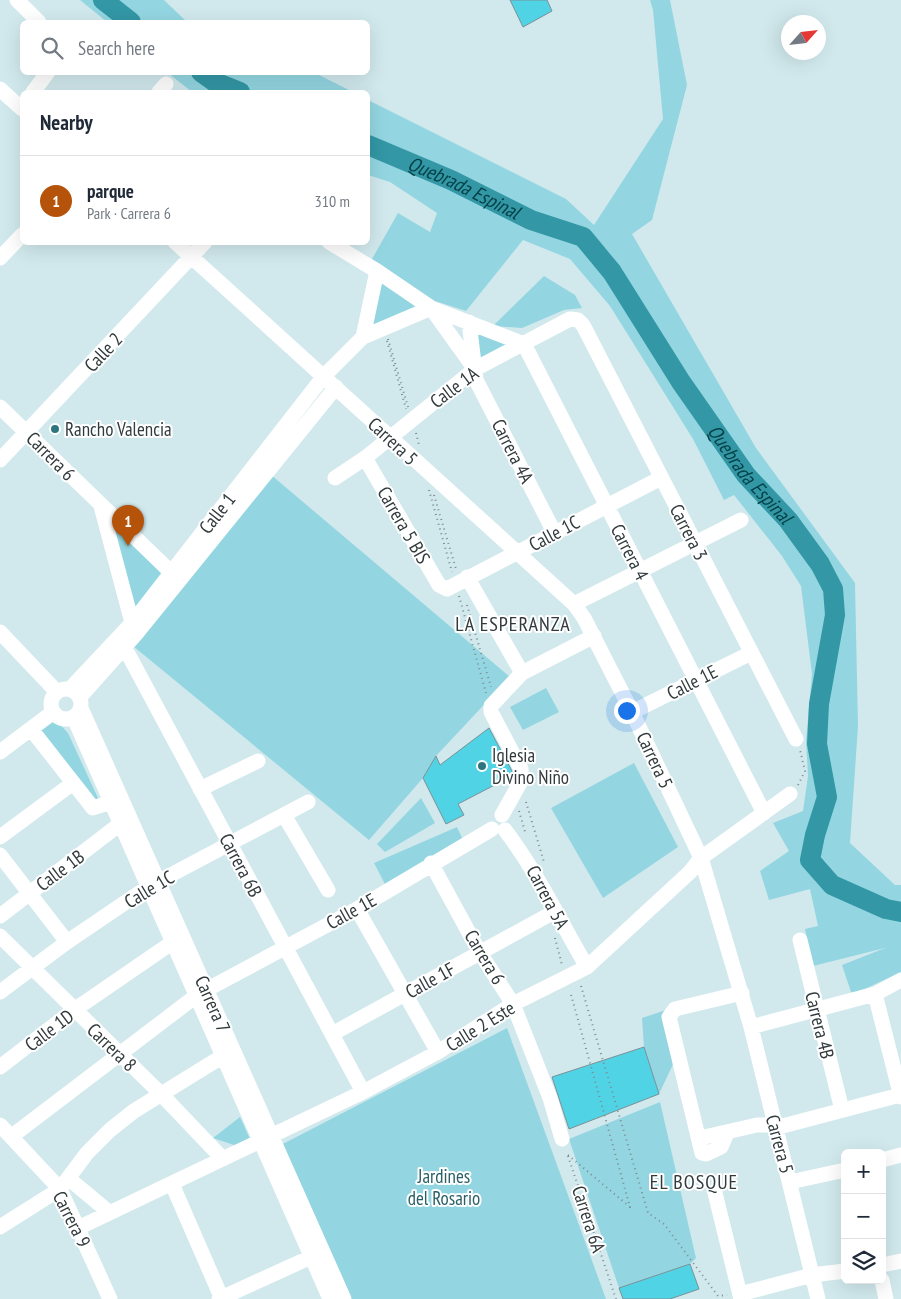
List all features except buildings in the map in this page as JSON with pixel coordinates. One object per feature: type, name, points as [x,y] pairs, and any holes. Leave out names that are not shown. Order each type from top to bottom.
[{"type":"street","points":[[17,0],[37,20]]},
{"type":"street","points":[[34,90],[46,75]]},
{"type":"street","points":[[0,89],[20,107]]},
{"type":"street","points":[[0,258],[20,238]]},
{"type":"street","name":"Carrera 5","points":[[178,245],[574,604],[594,636],[701,858],[742,993],[818,1299]]},
{"type":"street","name":"Calle 2","points":[[0,460],[193,258],[203,245]]},
{"type":"street","points":[[334,245],[377,271],[431,308],[524,344]]},
{"type":"street","points":[[363,337],[377,271]]},
{"type":"street","name":"Calle 1","points":[[72,701],[175,576],[324,376],[363,337],[431,308]]},
{"type":"street","name":"Carrera 4A","points":[[431,308],[475,369]]},
{"type":"street","name":"Calle 1A","points":[[335,478],[365,458],[475,369],[570,319],[578,320],[582,325]]},
{"type":"street","name":"Carrera 4A","points":[[470,322],[476,380],[554,532]]},
{"type":"street","name":"Carrera 3","points":[[582,325],[796,739]]},
{"type":"street","name":"Carrera 4","points":[[524,344],[764,813]]},
{"type":"street","name":"Calle 1","points":[[175,576],[336,387]]},
{"type":"street","name":"Carrera 6","points":[[0,407],[175,576]]},
{"type":"street","name":"Carrera 5 BIS","points":[[365,458],[439,585],[447,589]]},
{"type":"street","name":"Calle 1C","points":[[447,589],[661,478]]},
{"type":"street","name":"Carrera 6","points":[[101,506],[134,628]]},
{"type":"street","points":[[574,604],[741,520]]},
{"type":"street","points":[[467,577],[522,673]]},
{"type":"street","name":"Carrera 7","points":[[0,632],[72,701],[266,1138],[311,1257],[330,1299]]},
{"type":"street","points":[[500,825],[521,782],[521,769],[490,712],[491,706],[522,673],[594,636]]},
{"type":"street","name":"Carrera 6B","points":[[122,642],[363,1092]]},
{"type":"street","name":"Calle 1E","points":[[632,712],[751,653]]},
{"type":"street","points":[[52,697],[72,701],[62,719],[53,712],[52,697]]},
{"type":"street","name":"Carrera 7","points":[[72,701],[120,824],[154,884],[173,942],[202,993],[223,1056],[266,1138],[344,1299]]},
{"type":"street","points":[[0,752],[53,712]]},
{"type":"street","points":[[31,729],[94,809],[111,802]]},
{"type":"street","points":[[200,789],[258,761]]},
{"type":"street","points":[[0,837],[73,783]]},
{"type":"street","name":"Calle 2 Este","points":[[78,1228],[363,1092],[438,1052],[513,1004],[587,967],[690,872],[701,858],[790,794]]},
{"type":"street","name":"Calle 1C","points":[[0,992],[67,942],[154,884],[231,845],[308,802]]},
{"type":"street","points":[[284,815],[328,890]]},
{"type":"street","name":"Calle 1B","points":[[0,916],[120,824]]},
{"type":"street","name":"Calle 1E","points":[[12,1136],[202,993],[357,909],[432,863],[500,825]]},
{"type":"street","name":"Carrera 5A","points":[[500,825],[527,858],[554,912],[587,967]]},
{"type":"street","points":[[0,855],[67,942]]},
{"type":"street","name":"Carrera 6","points":[[432,863],[480,952],[513,1004],[550,1098],[562,1138]]},
{"type":"street","points":[[357,909],[438,1052]]},
{"type":"street","name":"Calle 1F","points":[[332,1034],[554,912]]},
{"type":"street","name":"Carrera 8","points":[[0,936],[161,1094],[223,1159]]},
{"type":"street","name":"Carrera 4B","points":[[800,940],[842,1110]]},
{"type":"street","name":"Calle 1D","points":[[0,1067],[74,1010],[173,942]]},
{"type":"street","points":[[751,1027],[875,994],[901,980]]},
{"type":"street","points":[[742,993],[681,1007],[675,1009],[669,1017],[701,1146],[706,1154],[721,1147],[727,1133],[757,1125],[774,1126],[901,1096],[875,994]]},
{"type":"street","points":[[0,1227],[64,1184],[87,1153],[110,1130],[134,1111],[223,1056]]},
{"type":"street","name":"Carrera 9","points":[[0,1125],[64,1184],[78,1228],[110,1299]]},
{"type":"street","points":[[886,1159],[901,1156]]},
{"type":"street","points":[[790,1182],[841,1171]]},
{"type":"street","points":[[64,1184],[110,1213]]},
{"type":"street","points":[[172,1184],[221,1299],[311,1257]]},
{"type":"street","points":[[715,1193],[740,1296],[812,1275],[841,1271]]},
{"type":"street","points":[[886,1264],[901,1261]]},
{"type":"street","points":[[883,1284],[886,1299]]},
{"type":"path","points":[[790,794],[798,786],[805,771],[796,739]]},
{"type":"path","name":"Carrera 6A","points":[[562,1138],[616,1299]]},
{"type":"green space","points":[[80,0],[164,0],[185,20],[105,20]]},
{"type":"green space","points":[[650,0],[670,0],[687,85],[652,220],[632,234],[756,448],[855,583],[858,726],[850,843],[895,885],[901,885],[901,972],[852,995],[842,965],[885,948],[813,966],[805,929],[818,926],[810,889],[769,900],[760,871],[789,851],[773,823],[803,811],[808,776],[806,741],[812,674],[801,586],[782,556],[734,495],[724,500],[693,439],[610,306],[570,259],[523,240],[466,311],[435,301],[372,259],[398,213],[430,232],[437,213],[390,182],[370,176],[370,101],[566,199],[594,225],[663,119],[653,10]]},
{"type":"green space","points":[[171,75],[319,75],[349,90],[189,90]]},
{"type":"green space","points":[[544,276],[575,295],[582,308],[564,310],[522,328],[493,326]]},
{"type":"green space","points":[[380,277],[418,307],[370,329]]},
{"type":"green space","points":[[473,328],[514,343],[477,360]]},
{"type":"green space","points":[[270,474],[510,677],[436,756],[423,778],[369,840],[133,646]]},
{"type":"green space","points":[[112,515],[167,575],[131,618]]},
{"type":"green space","points":[[546,688],[559,712],[523,730],[510,707]]},
{"type":"green space","points":[[56,720],[68,733],[98,798],[95,802],[41,731]]},
{"type":"green space","points":[[634,763],[678,847],[603,898],[551,808]]},
{"type":"green space","points":[[421,798],[435,823],[385,852],[377,844]]},
{"type":"green space","points":[[457,827],[464,842],[387,888],[374,863]]},
{"type":"green space","points":[[666,1010],[676,1058],[659,1094],[644,1047],[642,1018]]},
{"type":"green space","name":"Jardines del Rosario","points":[[507,1028],[606,1299],[349,1299],[277,1147]]},
{"type":"green space","points":[[660,1102],[696,1258],[690,1264],[619,1288],[569,1139]]},
{"type":"green space","points":[[240,1117],[250,1139],[237,1146],[213,1138]]},
{"type":"waterway","name":"Quebrada Espinal","points":[[103,0],[128,20]]},
{"type":"waterway","name":"Quebrada Espinal","points":[[205,75],[215,82],[235,90]]},
{"type":"waterway","name":"Quebrada Espinal","points":[[370,146],[451,180],[531,220],[583,237],[612,272],[681,382],[746,475],[788,520],[820,564],[833,589],[835,615],[819,704],[817,744],[827,797],[815,835],[810,860],[832,885],[886,909],[901,912]]},
{"type":"place","name":"Rancho Valencia","points":[[55,429]]},
{"type":"place","name":"parque","points":[[128,546]]},
{"type":"place","name":"Iglesia Divino Niño","points":[[482,766]]},
{"type":"district","name":"LA ESPERANZA","points":[[513,624]]},
{"type":"district","name":"EL BOSQUE","points":[[694,1182]]}]
